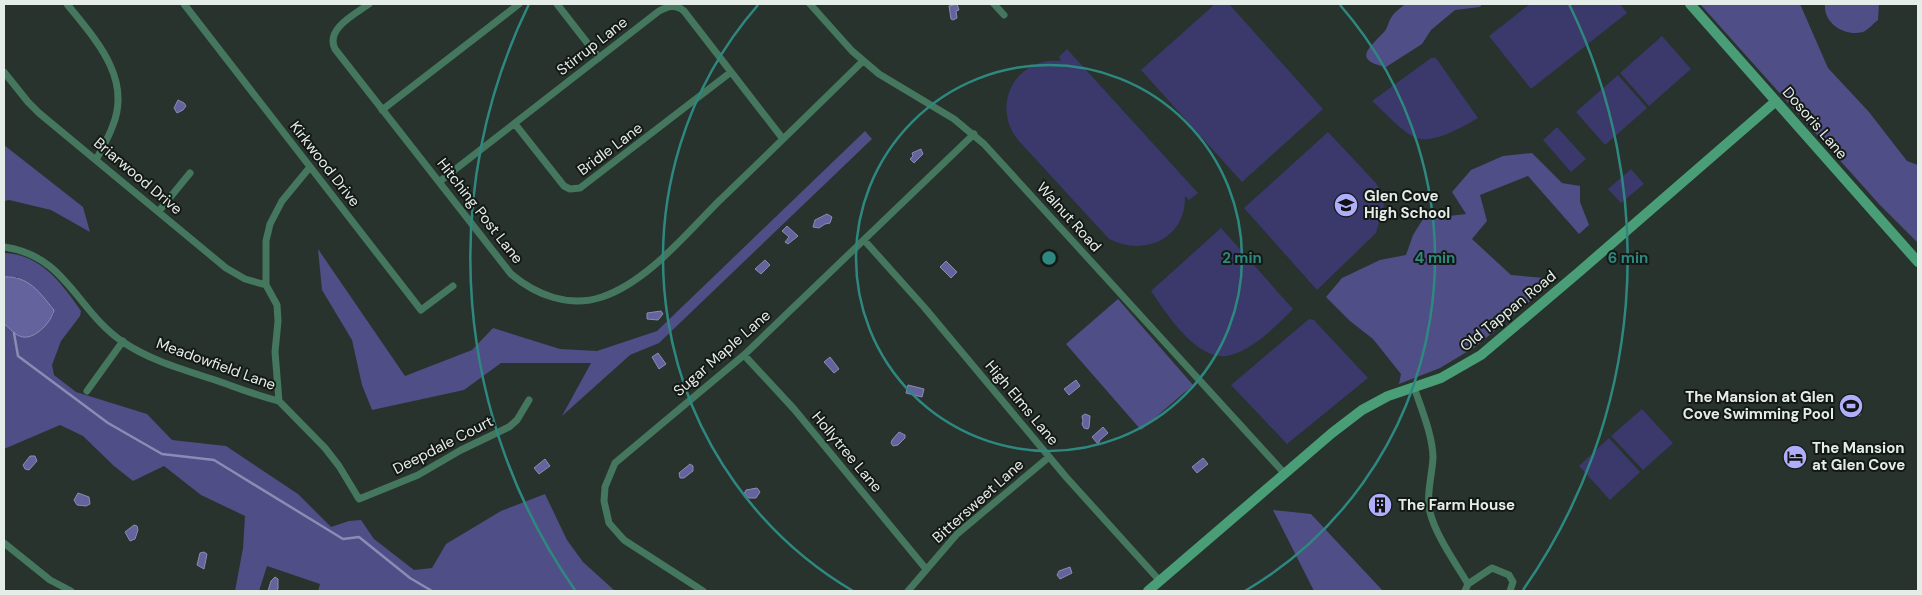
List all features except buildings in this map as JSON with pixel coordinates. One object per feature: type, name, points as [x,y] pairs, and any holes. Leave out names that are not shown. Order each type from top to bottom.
[{"type":"street","points":[[67,4],[110,61],[116,80],[118,107],[114,124],[96,160]]},
{"type":"street","name":"Kirkwood Drive","points":[[184,4],[421,310],[453,286]]},
{"type":"street","name":"Hitching Post Lane","points":[[369,4],[336,31],[332,37],[333,45],[511,274],[524,285],[553,298],[574,301],[589,299],[618,290],[658,260],[863,61]]},
{"type":"street","points":[[382,110],[519,4]]},
{"type":"street","points":[[557,4],[599,58]]},
{"type":"street","name":"Walnut Road","points":[[810,4],[852,51],[879,74],[954,119],[974,134],[1285,474]]},
{"type":"street","points":[[994,4],[1004,15]]},
{"type":"street","name":"Dosoris Lane","points":[[1690,4],[1918,262]]},
{"type":"street","name":"Stirrup Lane","points":[[439,182],[659,11],[676,6],[684,11],[783,139]]},
{"type":"street","name":"Briarwood Drive","points":[[4,72],[28,102],[236,275],[245,280],[266,285]]},
{"type":"street","name":"Bridle Lane","points":[[515,124],[564,186],[570,189],[580,188],[732,72]]},
{"type":"street","name":"Old Tappan Road","points":[[1148,591],[1332,433],[1362,410],[1388,396],[1451,374],[1481,355],[1776,101]]},
{"type":"street","name":"Sugar Maple Lane","points":[[703,591],[624,540],[609,523],[605,510],[605,487],[615,463],[622,455],[744,355],[974,134]]},
{"type":"street","points":[[279,401],[275,352],[278,321],[277,305],[266,285],[266,241],[270,224],[282,201],[310,167]]},
{"type":"street","points":[[159,211],[190,173]]},
{"type":"street","name":"High Elms Lane","points":[[864,240],[924,307],[1049,457],[1160,581]]},
{"type":"street","name":"Meadowfield Lane","points":[[4,247],[31,254],[54,268],[96,319],[123,342],[156,360],[229,384],[255,395],[279,401]]},
{"type":"street","points":[[87,391],[123,342]]},
{"type":"street","name":"Hollytree Lane","points":[[744,355],[794,409],[926,569]]},
{"type":"street","points":[[1414,387],[1432,444],[1433,458],[1428,496],[1430,512],[1437,529],[1468,584]]},
{"type":"street","name":"Deepdale Court","points":[[279,401],[325,448],[339,466],[359,499],[418,474],[461,450],[509,427],[517,420],[529,400]]},
{"type":"street","name":"Bittersweet Lane","points":[[908,591],[957,534],[1049,457]]},
{"type":"street","points":[[4,543],[50,580],[71,591]]},
{"type":"street","points":[[1465,591],[1468,584],[1492,568],[1509,575],[1513,582],[1510,591]]},
{"type":"shaded area","points":[[957,4],[959,10],[956,11],[957,18],[953,20],[951,19],[949,6]]},
{"type":"shaded area","points":[[1215,4],[1229,4],[1323,109],[1242,182],[1141,70]]},
{"type":"shaded area","points":[[1405,4],[1482,4],[1480,7],[1455,10],[1431,30],[1422,44],[1386,67],[1369,61],[1366,57],[1369,48],[1385,30],[1394,14]]},
{"type":"shaded area","points":[[1530,4],[1620,4],[1627,13],[1531,89],[1489,36]]},
{"type":"shaded area","points":[[1700,4],[1800,4],[1828,68],[1869,112],[1907,161],[1918,165],[1918,243],[1879,204]]},
{"type":"shaded area","points":[[1825,4],[1879,4],[1878,20],[1863,32],[1849,32],[1831,23],[1825,11]]},
{"type":"shaded area","points":[[1662,36],[1691,69],[1649,106],[1620,73]]},
{"type":"shaded area","points":[[1067,49],[1198,193],[1189,200],[1185,196],[1183,211],[1171,233],[1149,245],[1122,244],[1109,239],[1018,140],[1010,126],[1007,98],[1012,85],[1031,66],[1045,62],[1061,61],[1059,57]]},
{"type":"shaded area","points":[[1431,58],[1436,58],[1478,118],[1442,136],[1420,139],[1408,134],[1372,101]]},
{"type":"shaded area","points":[[1618,75],[1647,108],[1605,145],[1576,112]]},
{"type":"shaded area","points":[[178,100],[186,106],[177,113],[174,108]]},
{"type":"shaded area","points":[[1557,127],[1586,159],[1571,172],[1543,140]]},
{"type":"shaded area","points":[[865,131],[872,139],[659,343],[630,355],[562,416],[591,363],[501,363],[464,390],[372,410],[362,385],[352,340],[322,290],[318,249],[405,376],[472,350],[493,328],[560,349],[597,351],[657,331]]},
{"type":"shaded area","points":[[1328,132],[1376,183],[1382,193],[1384,206],[1376,233],[1317,290],[1244,208]]},
{"type":"shaded area","points":[[4,145],[83,207],[90,232],[51,210],[9,200],[4,201]]},
{"type":"shaded area","points":[[921,149],[923,154],[914,163],[910,159],[913,156],[912,153]]},
{"type":"shaded area","points":[[1532,153],[1562,183],[1580,186],[1580,202],[1589,225],[1579,234],[1528,176],[1480,195],[1487,221],[1472,239],[1511,275],[1557,279],[1475,347],[1440,368],[1399,384],[1401,374],[1373,339],[1350,321],[1326,297],[1342,278],[1380,260],[1406,255],[1413,235],[1423,219],[1466,214],[1452,192],[1471,170],[1503,156]]},
{"type":"shaded area","points":[[1631,169],[1644,184],[1621,203],[1608,189]]},
{"type":"shaded area","points":[[827,214],[832,217],[830,223],[819,228],[813,227],[815,220]]},
{"type":"shaded area","points":[[787,226],[798,236],[788,244],[785,242],[789,237],[782,231]]},
{"type":"shaded area","points":[[1221,228],[1293,309],[1257,342],[1240,352],[1219,356],[1207,352],[1185,335],[1174,324],[1151,291]]},
{"type":"shaded area","points":[[4,253],[17,255],[39,264],[58,281],[81,311],[80,316],[61,341],[52,365],[54,375],[76,392],[147,414],[172,440],[226,446],[298,494],[331,527],[349,521],[361,520],[374,539],[414,570],[432,568],[446,544],[501,511],[545,494],[567,540],[583,562],[615,591],[318,591],[320,584],[267,566],[259,591],[235,591],[243,548],[245,516],[201,495],[164,466],[133,481],[114,466],[83,436],[60,425],[4,449],[4,324],[14,333],[52,317],[54,313],[53,308],[17,277],[4,277]]},
{"type":"shaded area","points":[[765,260],[770,265],[761,274],[755,269]]},
{"type":"shaded area","points":[[946,261],[957,272],[951,278],[940,267]]},
{"type":"shaded area","points":[[4,277],[13,277],[27,282],[38,291],[54,310],[47,324],[33,335],[28,337],[20,336],[4,324]]},
{"type":"shaded area","points":[[1118,299],[1193,385],[1141,430],[1066,344]]},
{"type":"shaded area","points":[[661,311],[663,314],[658,320],[647,319],[647,313]]},
{"type":"shaded area","points":[[1309,319],[1314,320],[1368,378],[1287,444],[1231,385]]},
{"type":"shaded area","points":[[658,353],[666,364],[659,369],[652,357]]},
{"type":"shaded area","points":[[830,357],[839,369],[834,373],[824,362]]},
{"type":"shaded area","points":[[1076,380],[1080,386],[1069,395],[1064,389]]},
{"type":"shaded area","points":[[908,385],[924,389],[922,397],[906,393]]},
{"type":"shaded area","name":"The Mansion at Glen Cove Swimming Pool","points":[[1843,397],[1849,397],[1860,409],[1860,415],[1853,416],[1842,403]]},
{"type":"shaded area","points":[[1642,409],[1673,443],[1643,470],[1611,436]]},
{"type":"shaded area","points":[[1085,414],[1090,416],[1088,429],[1084,428],[1082,424],[1082,416]]},
{"type":"shaded area","points":[[1103,427],[1108,433],[1098,444],[1092,437]]},
{"type":"shaded area","points":[[899,432],[905,435],[905,438],[898,445],[893,446],[892,440]]},
{"type":"shaded area","points":[[1609,438],[1640,472],[1610,500],[1579,466]]},
{"type":"shaded area","points":[[30,456],[35,456],[37,461],[29,470],[25,469],[23,465]]},
{"type":"shaded area","points":[[1203,458],[1208,464],[1197,473],[1192,467]]},
{"type":"shaded area","points":[[545,459],[550,466],[539,474],[534,468]]},
{"type":"shaded area","points":[[690,464],[693,466],[693,471],[684,478],[680,478],[679,473]]},
{"type":"shaded area","points":[[757,488],[760,492],[756,498],[749,498],[744,494],[746,490]]},
{"type":"shaded area","points":[[78,493],[89,497],[90,504],[86,506],[77,505],[74,500]]},
{"type":"shaded area","points":[[1273,510],[1311,514],[1383,591],[1314,591]]},
{"type":"shaded area","points":[[134,525],[137,526],[138,530],[135,539],[130,541],[125,532]]},
{"type":"shaded area","points":[[204,552],[207,554],[204,569],[197,565],[200,553]]},
{"type":"shaded area","points":[[1070,567],[1072,573],[1060,579],[1057,575],[1059,571]]},
{"type":"shaded area","points":[[275,577],[278,579],[278,589],[276,591],[268,591],[271,581]]},
{"type":"waterway","points":[[14,333],[18,356],[108,423],[162,454],[214,460],[343,539],[359,537],[410,578],[432,591]]},
{"type":"place","name":"Glen Cove High School","points":[[1346,205]]},
{"type":"place","name":"The Mansion at Glen Cove Swimming Pool","points":[[1851,406]]},
{"type":"place","name":"The Mansion at Glen Cove","points":[[1795,457]]},
{"type":"place","name":"The Farm House","points":[[1380,505]]}]
